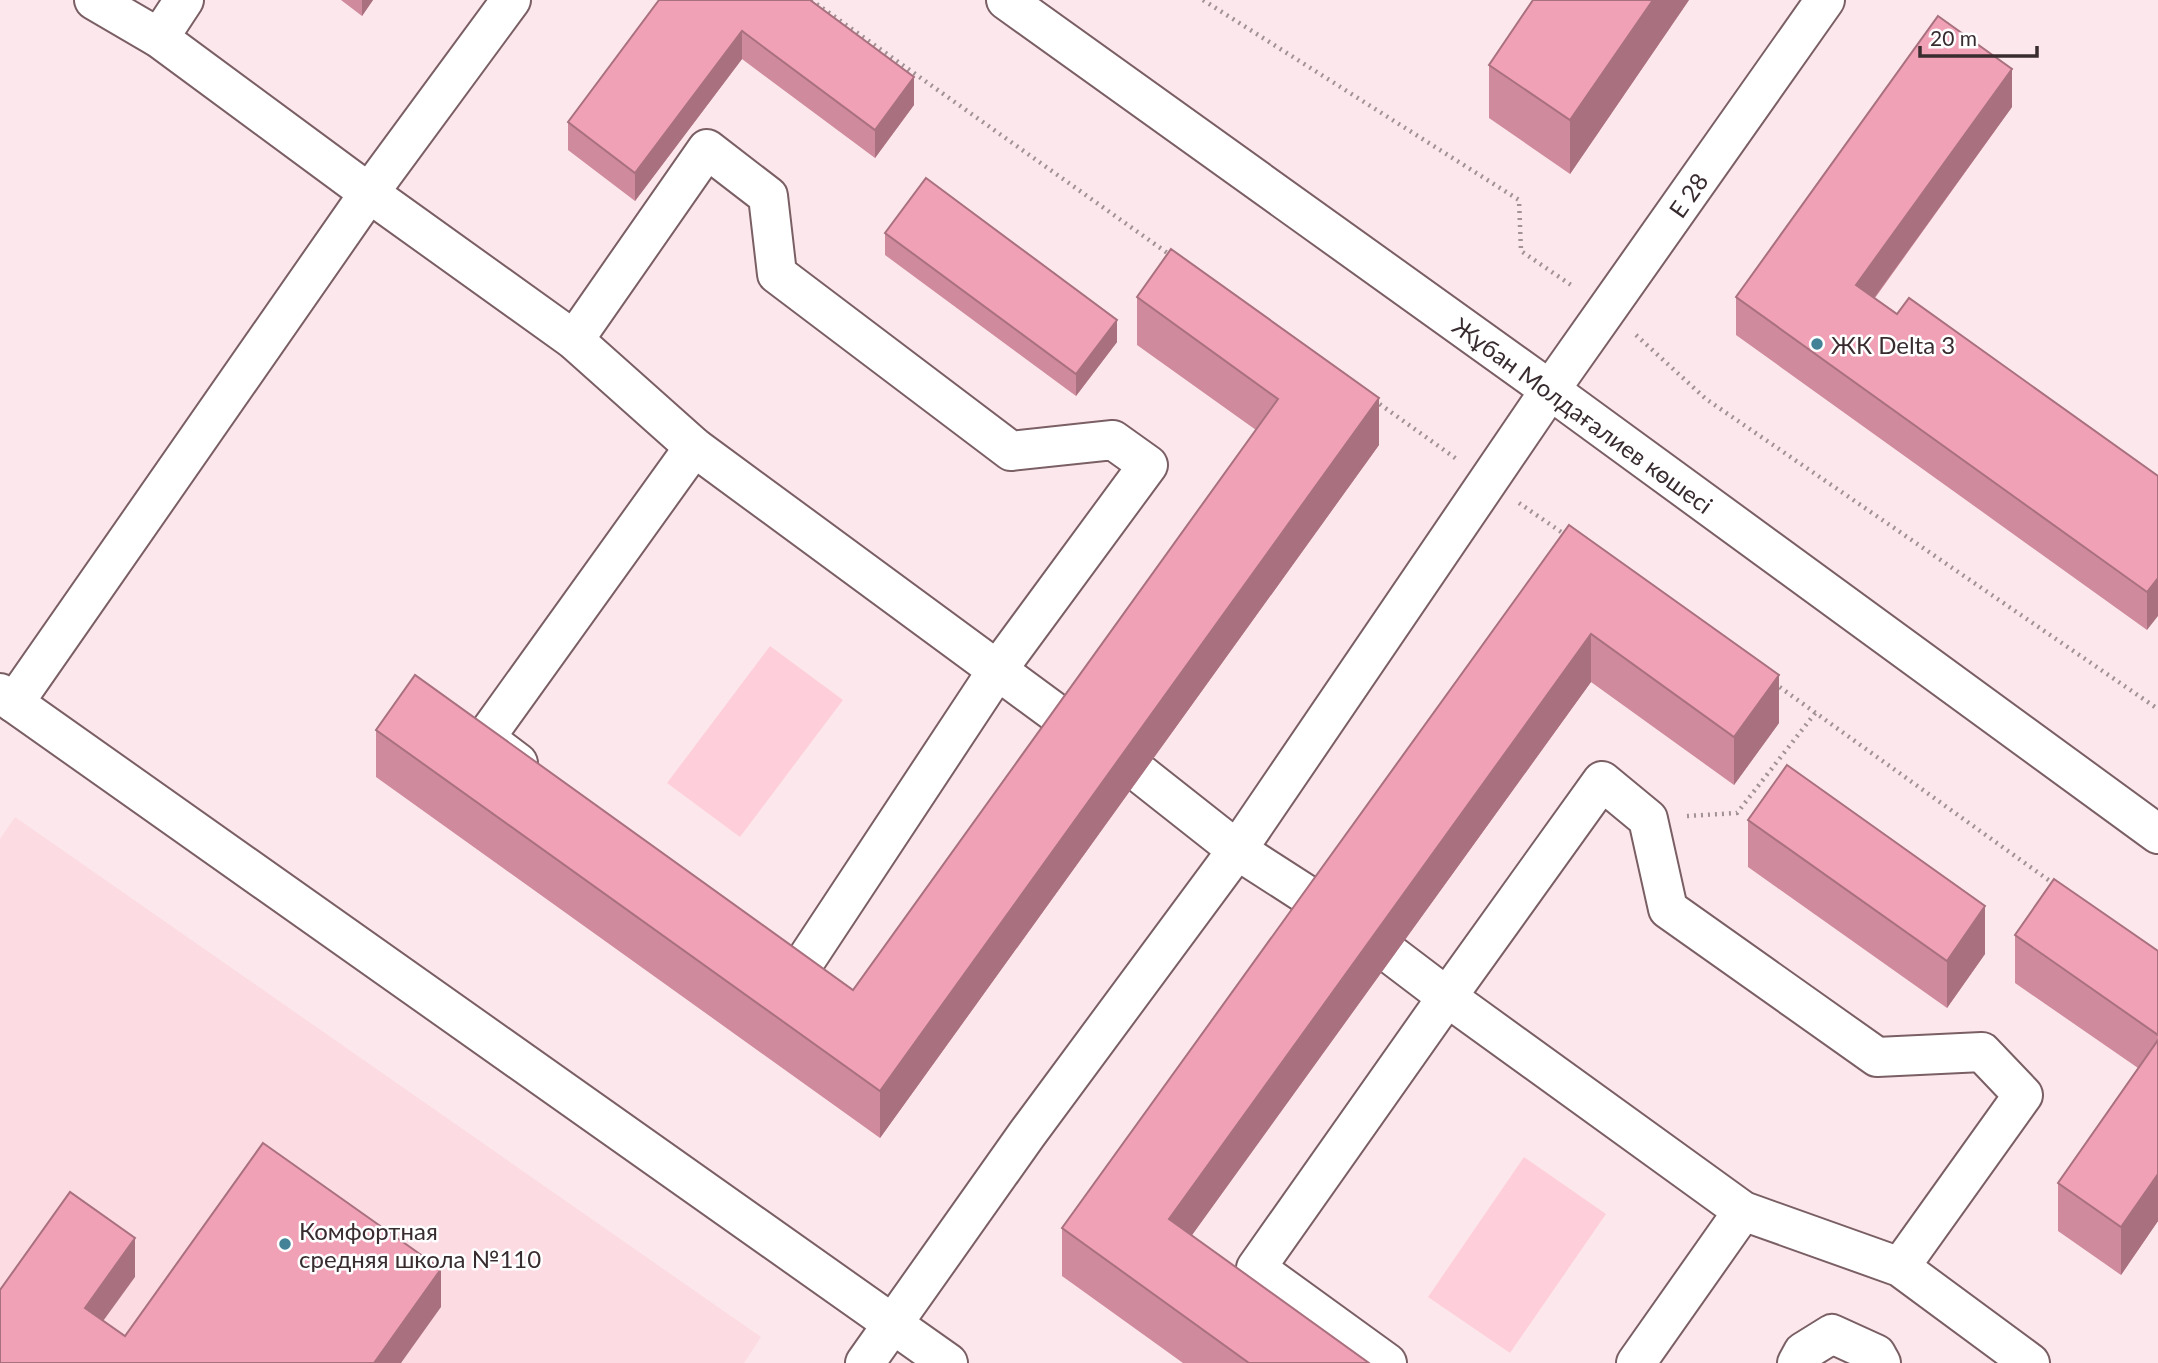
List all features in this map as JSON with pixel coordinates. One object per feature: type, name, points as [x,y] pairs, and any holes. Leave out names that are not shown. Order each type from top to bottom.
[{"type":"street","points":[[94,0],[159,38],[574,340],[694,447],[1076,728]]},
{"type":"street","points":[[159,38],[184,0]]},
{"type":"street","points":[[511,0],[369,193],[7,698],[948,1363]]},
{"type":"street","name":"Жұбан Молдағалиев көшесі","points":[[1006,0],[1550,390],[2158,834]]},
{"type":"street","name":"E 28","points":[[865,1363],[1027,1134],[1237,850],[1550,390],[1825,0]]},
{"type":"street","points":[[574,340],[707,149],[768,197],[777,274],[1011,451],[1113,440],[1149,465],[998,669],[796,975],[740,933]]},
{"type":"street","points":[[540,780],[485,738],[694,447]]},
{"type":"street","points":[[1142,775],[1237,850],[1327,908]]},
{"type":"street","points":[[1387,1363],[1256,1268],[1602,781],[1648,818],[1668,909],[1877,1057],[1982,1052],[2023,1095],[1900,1267]]},
{"type":"street","points":[[1393,956],[1742,1211],[1900,1267],[2030,1363]]},
{"type":"street","points":[[1636,1363],[1742,1211]]},
{"type":"street","points":[[1797,1363],[1803,1352],[1832,1334],[1876,1354],[1881,1363]]},
{"type":"path","points":[[811,0],[1184,265]]},
{"type":"path","points":[[1203,0],[1519,200],[1521,251],[1608,309],[1706,399],[2158,709]]},
{"type":"path","points":[[1365,393],[1568,537]]},
{"type":"path","points":[[1771,681],[2059,888]]},
{"type":"path","points":[[1648,818],[1737,813],[1816,712]]},
{"type":"shaded area","points":[[770,646],[843,700],[740,837],[667,783]]},
{"type":"shaded area","points":[[15,817],[761,1337],[744,1363],[0,1363],[0,839]]},
{"type":"shaded area","points":[[1524,1157],[1606,1214],[1510,1353],[1428,1297]]},
{"type":"building","points":[[659,0],[810,0],[914,77],[875,130],[742,31],[635,173],[568,122]]},
{"type":"building","points":[[1533,0],[1653,0],[1570,120],[1489,65]]},
{"type":"building","name":"ЖК Delta 3","points":[[1938,16],[2012,69],[1856,285],[1897,314],[1909,298],[2158,476],[2158,578],[2147,592],[1736,297]]},
{"type":"building","points":[[926,178],[1117,320],[1076,374],[885,233]]},
{"type":"building","points":[[1171,249],[1379,398],[880,1091],[376,730],[415,675],[853,990],[1278,399],[1137,297]]},
{"type":"building","points":[[1569,525],[1779,675],[1734,737],[1591,634],[1169,1219],[1369,1363],[1249,1363],[1062,1228]]},
{"type":"building","points":[[1787,765],[1985,906],[1947,961],[1748,820]]},
{"type":"building","points":[[2054,879],[2158,951],[2158,1035],[2015,935]]},
{"type":"building","points":[[2158,1040],[2158,1174],[2121,1227],[2058,1183]]},
{"type":"building","points":[[263,1143],[441,1269],[374,1363],[0,1363],[0,1290],[70,1192],[135,1238],[85,1308],[125,1336]]},
{"type":"place","name":"ЖК Delta 3","points":[[1817,344]]},
{"type":"place","name":"Комфортная средняя школа №110","points":[[285,1244]]}]
